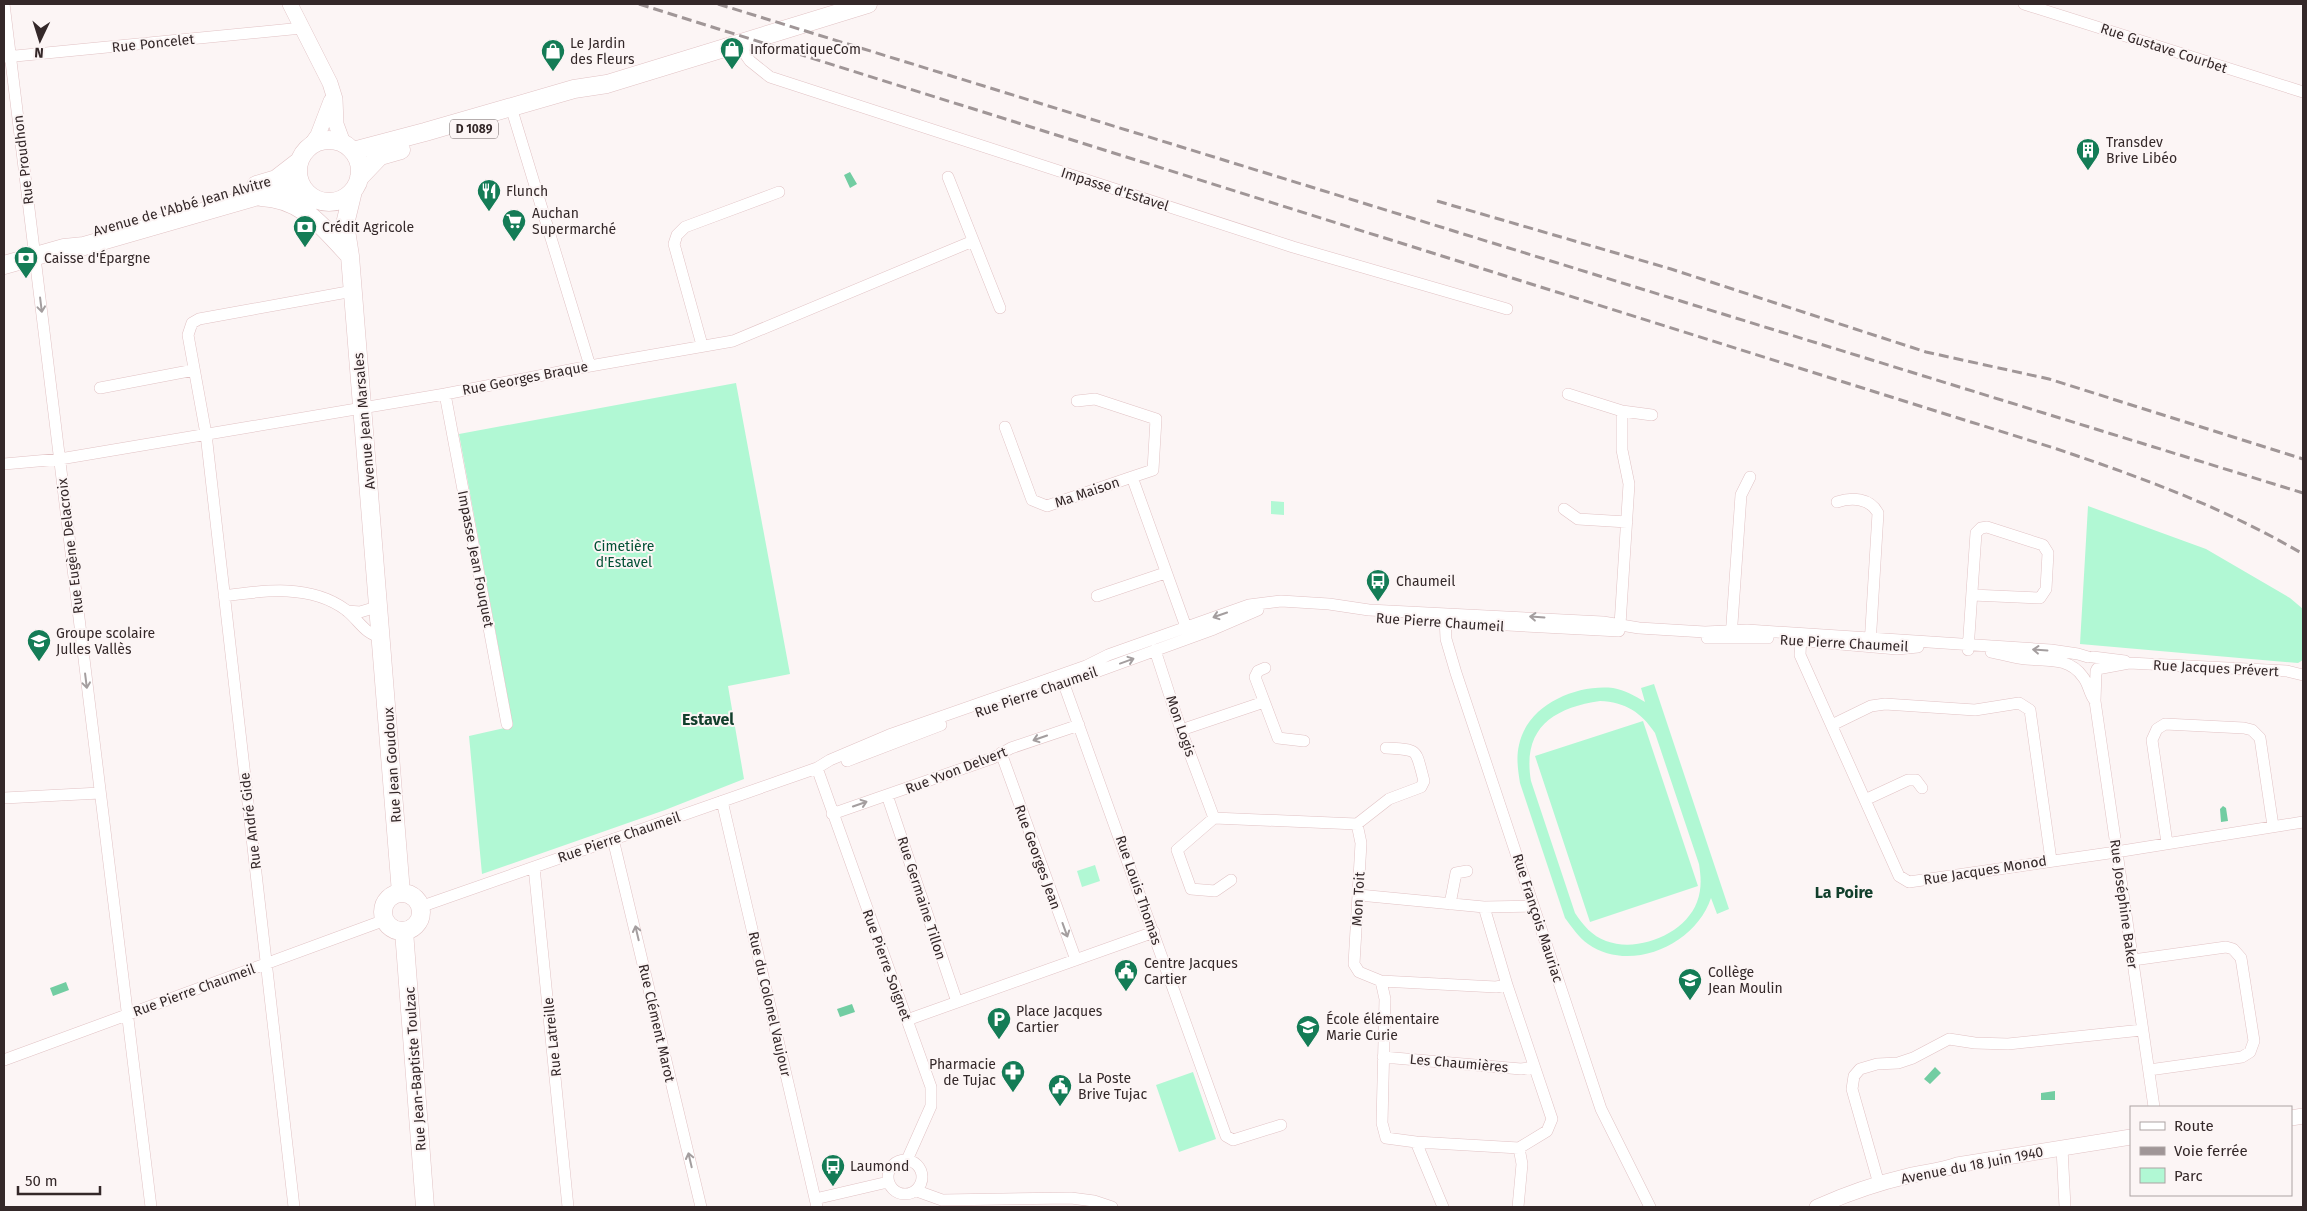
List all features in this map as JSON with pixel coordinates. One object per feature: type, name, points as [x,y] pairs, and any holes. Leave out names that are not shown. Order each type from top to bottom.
[{"type":"main road","name":"D 1089","points":[[348,147],[570,100],[594,87],[868,4]]},
{"type":"main road","name":"D 1089","points":[[356,184],[380,156],[513,112]]},
{"type":"main road","points":[[320,201],[338,201],[356,184],[359,162],[348,147],[327,140],[311,145],[306,150],[298,162],[298,178],[305,191],[320,201],[345,224]]},
{"type":"main road","name":"Avenue de l'Abbé Jean Alvitre","points":[[64,248],[82,236],[276,179],[298,162]]},
{"type":"main road","name":"Avenue Jean Marsales","points":[[356,184],[345,224],[350,256],[380,613]]},
{"type":"main road","name":"Avenue de l'Abbé Jean Alvitre","points":[[4,266],[64,248],[84,246],[250,197],[287,188],[305,191]]},
{"type":"main road","points":[[250,197],[280,200],[300,208],[317,220],[350,256]]},
{"type":"main road","name":"Rue Jean Goudoux","points":[[380,613],[401,893]]},
{"type":"main road","points":[[401,893],[413,897],[420,907],[421,914],[416,925],[404,931],[393,928],[385,920],[384,908],[386,902],[401,893]]},
{"type":"main road","name":"Rue Jean-Baptiste Toulzac","points":[[404,931],[425,1207]]},
{"type":"street","name":"Rue Proudhon","points":[[4,4],[7,57],[35,256]]},
{"type":"street","points":[[290,4],[333,92],[336,124],[348,147]]},
{"type":"street","name":"Rue Gustave Courbet","points":[[2024,4],[2303,92]]},
{"type":"street","name":"Rue Poncelet","points":[[7,57],[302,28]]},
{"type":"street","name":"Impasse d'Estavel","points":[[738,44],[750,61],[770,77],[1294,247],[1507,309]]},
{"type":"street","points":[[311,145],[326,116],[333,92]]},
{"type":"street","points":[[513,112],[590,366]]},
{"type":"street","points":[[948,177],[1000,308]]},
{"type":"street","points":[[702,345],[674,244],[677,235],[685,227],[779,192]]},
{"type":"street","name":"Rue Georges Braque","points":[[4,464],[60,459],[445,394],[702,345],[733,341],[973,241]]},
{"type":"street","name":"Rue Eugène Delacroix","points":[[35,256],[151,1207]]},
{"type":"street","name":"Rue André Gide","points":[[294,1207],[206,434],[188,335],[192,323],[199,319],[353,291]]},
{"type":"street","points":[[100,388],[194,370]]},
{"type":"street","name":"Impasse Jean Fouquet","points":[[445,394],[507,724]]},
{"type":"street","points":[[1568,394],[1622,410],[1652,415]]},
{"type":"street","name":"Ma Maison","points":[[1005,427],[1032,500],[1047,506],[1153,470],[1156,419],[1095,399],[1077,401]]},
{"type":"street","points":[[1620,625],[1629,484],[1622,450],[1622,410]]},
{"type":"street","name":"Ma Maison","points":[[1132,477],[1186,627]]},
{"type":"street","points":[[1731,635],[1741,494],[1750,477]]},
{"type":"street","points":[[1837,502],[1844,500],[1868,501],[1878,513],[1870,642]]},
{"type":"street","points":[[1564,509],[1578,519],[1627,522]]},
{"type":"street","points":[[1968,647],[1976,533],[1981,528],[1987,527],[2044,545],[2047,548],[2046,589],[2040,598],[1972,594]]},
{"type":"street","points":[[1097,596],[1165,572]]},
{"type":"street","points":[[224,596],[270,590],[308,593],[319,596],[347,611],[367,631],[382,637]]},
{"type":"street","name":"Rue Pierre Chaumeil","points":[[1062,678],[1138,644],[1248,605],[1270,601],[1327,604],[1534,628],[1731,635]]},
{"type":"street","name":"Rue Pierre Chaumeil","points":[[420,907],[817,768],[889,735],[1062,678],[1155,650],[1214,629],[1256,610],[1281,607],[1328,610],[1364,617],[1533,617],[1757,638],[1801,637],[2051,650],[2090,657]]},
{"type":"street","points":[[347,611],[380,613]]},
{"type":"street","name":"Rue François Mauriac","points":[[1445,618],[1446,639],[1456,673],[1601,1109],[1650,1207]]},
{"type":"street","points":[[1178,642],[1186,627]]},
{"type":"street","name":"Rue Jacques Monod","points":[[1801,637],[1800,655],[1867,800],[1899,876],[1909,882],[2116,852],[2303,822]]},
{"type":"street","points":[[1138,644],[1155,650]]},
{"type":"street","name":"Rue Pierre Chaumeil","points":[[1968,647],[2024,659],[2062,661],[2088,672]]},
{"type":"street","name":"Mon Logis","points":[[1155,650],[1181,730],[1214,818]]},
{"type":"street","name":"Rue Jacques Prévert","points":[[2090,657],[2112,658],[2129,663],[2287,671],[2303,675]]},
{"type":"street","name":"Rue Joséphine Baker","points":[[2090,657],[2098,663],[2088,672],[2090,695],[2094,701],[2154,1106]]},
{"type":"street","name":"Rue Jacques Prévert","points":[[2088,672],[2129,663]]},
{"type":"street","points":[[1265,668],[1258,671],[1255,677],[1278,738],[1304,741]]},
{"type":"street","name":"Rue Louis Thomas","points":[[1062,678],[1226,1136],[1233,1140],[1281,1125]]},
{"type":"street","points":[[1181,730],[1264,702]]},
{"type":"street","points":[[1832,725],[1871,706],[1885,704],[1975,710],[2019,703],[2030,710],[2051,860]]},
{"type":"street","points":[[2167,843],[2152,740],[2157,729],[2165,724],[2244,728],[2256,733],[2260,738],[2273,826]]},
{"type":"street","name":"Rue Yvon Delvert","points":[[832,814],[993,758],[1001,753],[1079,725]]},
{"type":"street","points":[[1231,880],[1215,890],[1191,889],[1177,850],[1214,818],[1357,824],[1389,799],[1421,787],[1424,781],[1416,753],[1412,750],[1386,748]]},
{"type":"street","name":"Rue Georges Jean","points":[[1001,753],[1076,960]]},
{"type":"street","name":"Rue Pierre Soignet","points":[[817,768],[931,1087],[933,1098],[931,1106],[907,1160]]},
{"type":"street","points":[[1867,800],[1908,780],[1916,780],[1922,788]]},
{"type":"street","points":[[4,798],[100,793]]},
{"type":"street","name":"Rue Germaine Tillon","points":[[887,795],[957,1002]]},
{"type":"street","name":"Rue du Colonel Vaujour","points":[[722,801],[816,1203]]},
{"type":"street","name":"Mon Toit","points":[[1357,824],[1361,843],[1354,964],[1359,972],[1381,981]]},
{"type":"street","name":"Rue Clément Marot","points":[[613,839],[701,1207]]},
{"type":"street","name":"Rue Latreille","points":[[534,867],[568,1207]]},
{"type":"street","points":[[1450,904],[1456,873],[1467,871]]},
{"type":"street","points":[[1359,896],[1484,907],[1534,906]]},
{"type":"street","points":[[1484,907],[1506,985],[1552,1119],[1548,1131],[1519,1148],[1416,1142],[1386,1138],[1382,1123],[1385,999],[1381,981],[1496,987],[1506,985]]},
{"type":"street","name":"Rue Pierre Chaumeil","points":[[4,1060],[385,920]]},
{"type":"street","points":[[907,1020],[1154,932]]},
{"type":"street","points":[[2133,960],[2226,946],[2233,949],[2241,958],[2254,1041],[2250,1052],[2242,1057],[2149,1070]]},
{"type":"street","points":[[1880,1184],[1852,1090],[1854,1076],[1860,1069],[1877,1064],[1898,1063],[1913,1058],[1949,1039],[1975,1043],[2008,1044],[2142,1030]]},
{"type":"street","name":"Les Chaumières","points":[[1383,1057],[1521,1069],[1534,1066]]},
{"type":"street","name":"Avenue du 18 Juin 1940","points":[[1841,1207],[1916,1178],[2062,1153],[2130,1137]]},
{"type":"street","points":[[1416,1142],[1443,1207]]},
{"type":"street","name":"Avenue du 18 Juin 1940","points":[[1817,1207],[1880,1184],[1957,1165],[2130,1146]]},
{"type":"street","points":[[1518,1207],[1522,1164],[1519,1148]]},
{"type":"street","points":[[2062,1153],[2066,1207]]},
{"type":"street","points":[[907,1160],[915,1162],[920,1168],[923,1176],[922,1184],[917,1191],[911,1194],[897,1193],[888,1182],[890,1169],[900,1161],[907,1160]]},
{"type":"street","points":[[816,1203],[888,1182]]},
{"type":"street","points":[[917,1191],[942,1200],[1071,1198],[1094,1201],[1112,1207]]},
{"type":"green space","name":"Cimetière d'Estavel","points":[[736,383],[790,674],[728,686],[744,779],[665,810],[482,874],[469,736],[513,726],[459,434]]},
{"type":"green space","points":[[1271,501],[1284,502],[1284,515],[1271,514]]},
{"type":"green space","points":[[2088,506],[2206,549],[2290,598],[2303,609],[2303,660],[2298,663],[2080,644]]},
{"type":"green space","points":[[1654,684],[1729,909],[1717,914],[1711,898],[1703,914],[1691,929],[1677,941],[1660,950],[1642,955],[1623,956],[1605,953],[1588,944],[1578,935],[1565,918],[1520,783],[1518,755],[1524,731],[1532,719],[1555,700],[1584,690],[1613,688],[1634,695],[1645,702],[1641,688]],"holes":[[[1600,701],[1625,706],[1638,714],[1655,733],[1699,864],[1700,874],[1699,897],[1691,913],[1682,923],[1671,932],[1659,938],[1632,944],[1619,944],[1601,939],[1588,930],[1575,913],[1531,781],[1529,763],[1531,748],[1536,735],[1544,724],[1568,709]]]},
{"type":"green space","points":[[1643,721],[1698,886],[1590,922],[1535,756]]},
{"type":"green space","points":[[1095,865],[1100,881],[1082,887],[1077,871]]},
{"type":"green space","points":[[1193,1072],[1216,1139],[1179,1152],[1156,1085]]},
{"type":"shaded area","points":[[850,172],[857,184],[850,188],[844,175]]},
{"type":"shaded area","points":[[2223,806],[2226,808],[2228,821],[2221,822],[2220,809]]},
{"type":"shaded area","points":[[66,982],[69,990],[53,996],[50,988]]},
{"type":"shaded area","points":[[852,1004],[855,1012],[840,1017],[837,1009]]},
{"type":"shaded area","points":[[1935,1067],[1941,1073],[1930,1084],[1924,1079]]},
{"type":"shaded area","points":[[2055,1091],[2055,1100],[2041,1100],[2041,1093]]},
{"type":"railway","points":[[639,4],[2057,449],[2121,471],[2214,508],[2274,537],[2303,554]]},
{"type":"railway","points":[[718,4],[2303,493]]},
{"type":"railway","points":[[1437,201],[1671,269],[1926,352],[2049,379],[2303,459]]},
{"type":"place","name":"InformatiqueCom","points":[[732,70]]},
{"type":"place","name":"Le Jardin des Fleurs","points":[[553,72]]},
{"type":"place","name":"Transdev Brive Libéo","points":[[2088,171]]},
{"type":"place","name":"Flunch","points":[[489,212]]},
{"type":"place","name":"Auchan Supermarché","points":[[514,242]]},
{"type":"place","name":"Crédit Agricole","points":[[305,248]]},
{"type":"place","name":"Caisse d'Épargne","points":[[26,279]]},
{"type":"place","name":"Chaumeil","points":[[1378,602]]},
{"type":"place","name":"Groupe scolaire Julles Vallès","points":[[39,662]]},
{"type":"place","name":"Centre Jacques Cartier","points":[[1126,992]]},
{"type":"place","name":"Collège Jean Moulin","points":[[1690,1001]]},
{"type":"place","name":"Place Jacques Cartier","points":[[999,1040]]},
{"type":"place","name":"École élémentaire Marie Curie","points":[[1308,1048]]},
{"type":"place","name":"Pharmacie de Tujac","points":[[1013,1093]]},
{"type":"place","name":"La Poste Brive Tujac","points":[[1060,1107]]},
{"type":"place","name":"Laumond","points":[[833,1187]]},
{"type":"district","name":"Estavel","points":[[708,719]]},
{"type":"district","name":"La Poire","points":[[1844,892]]}]
